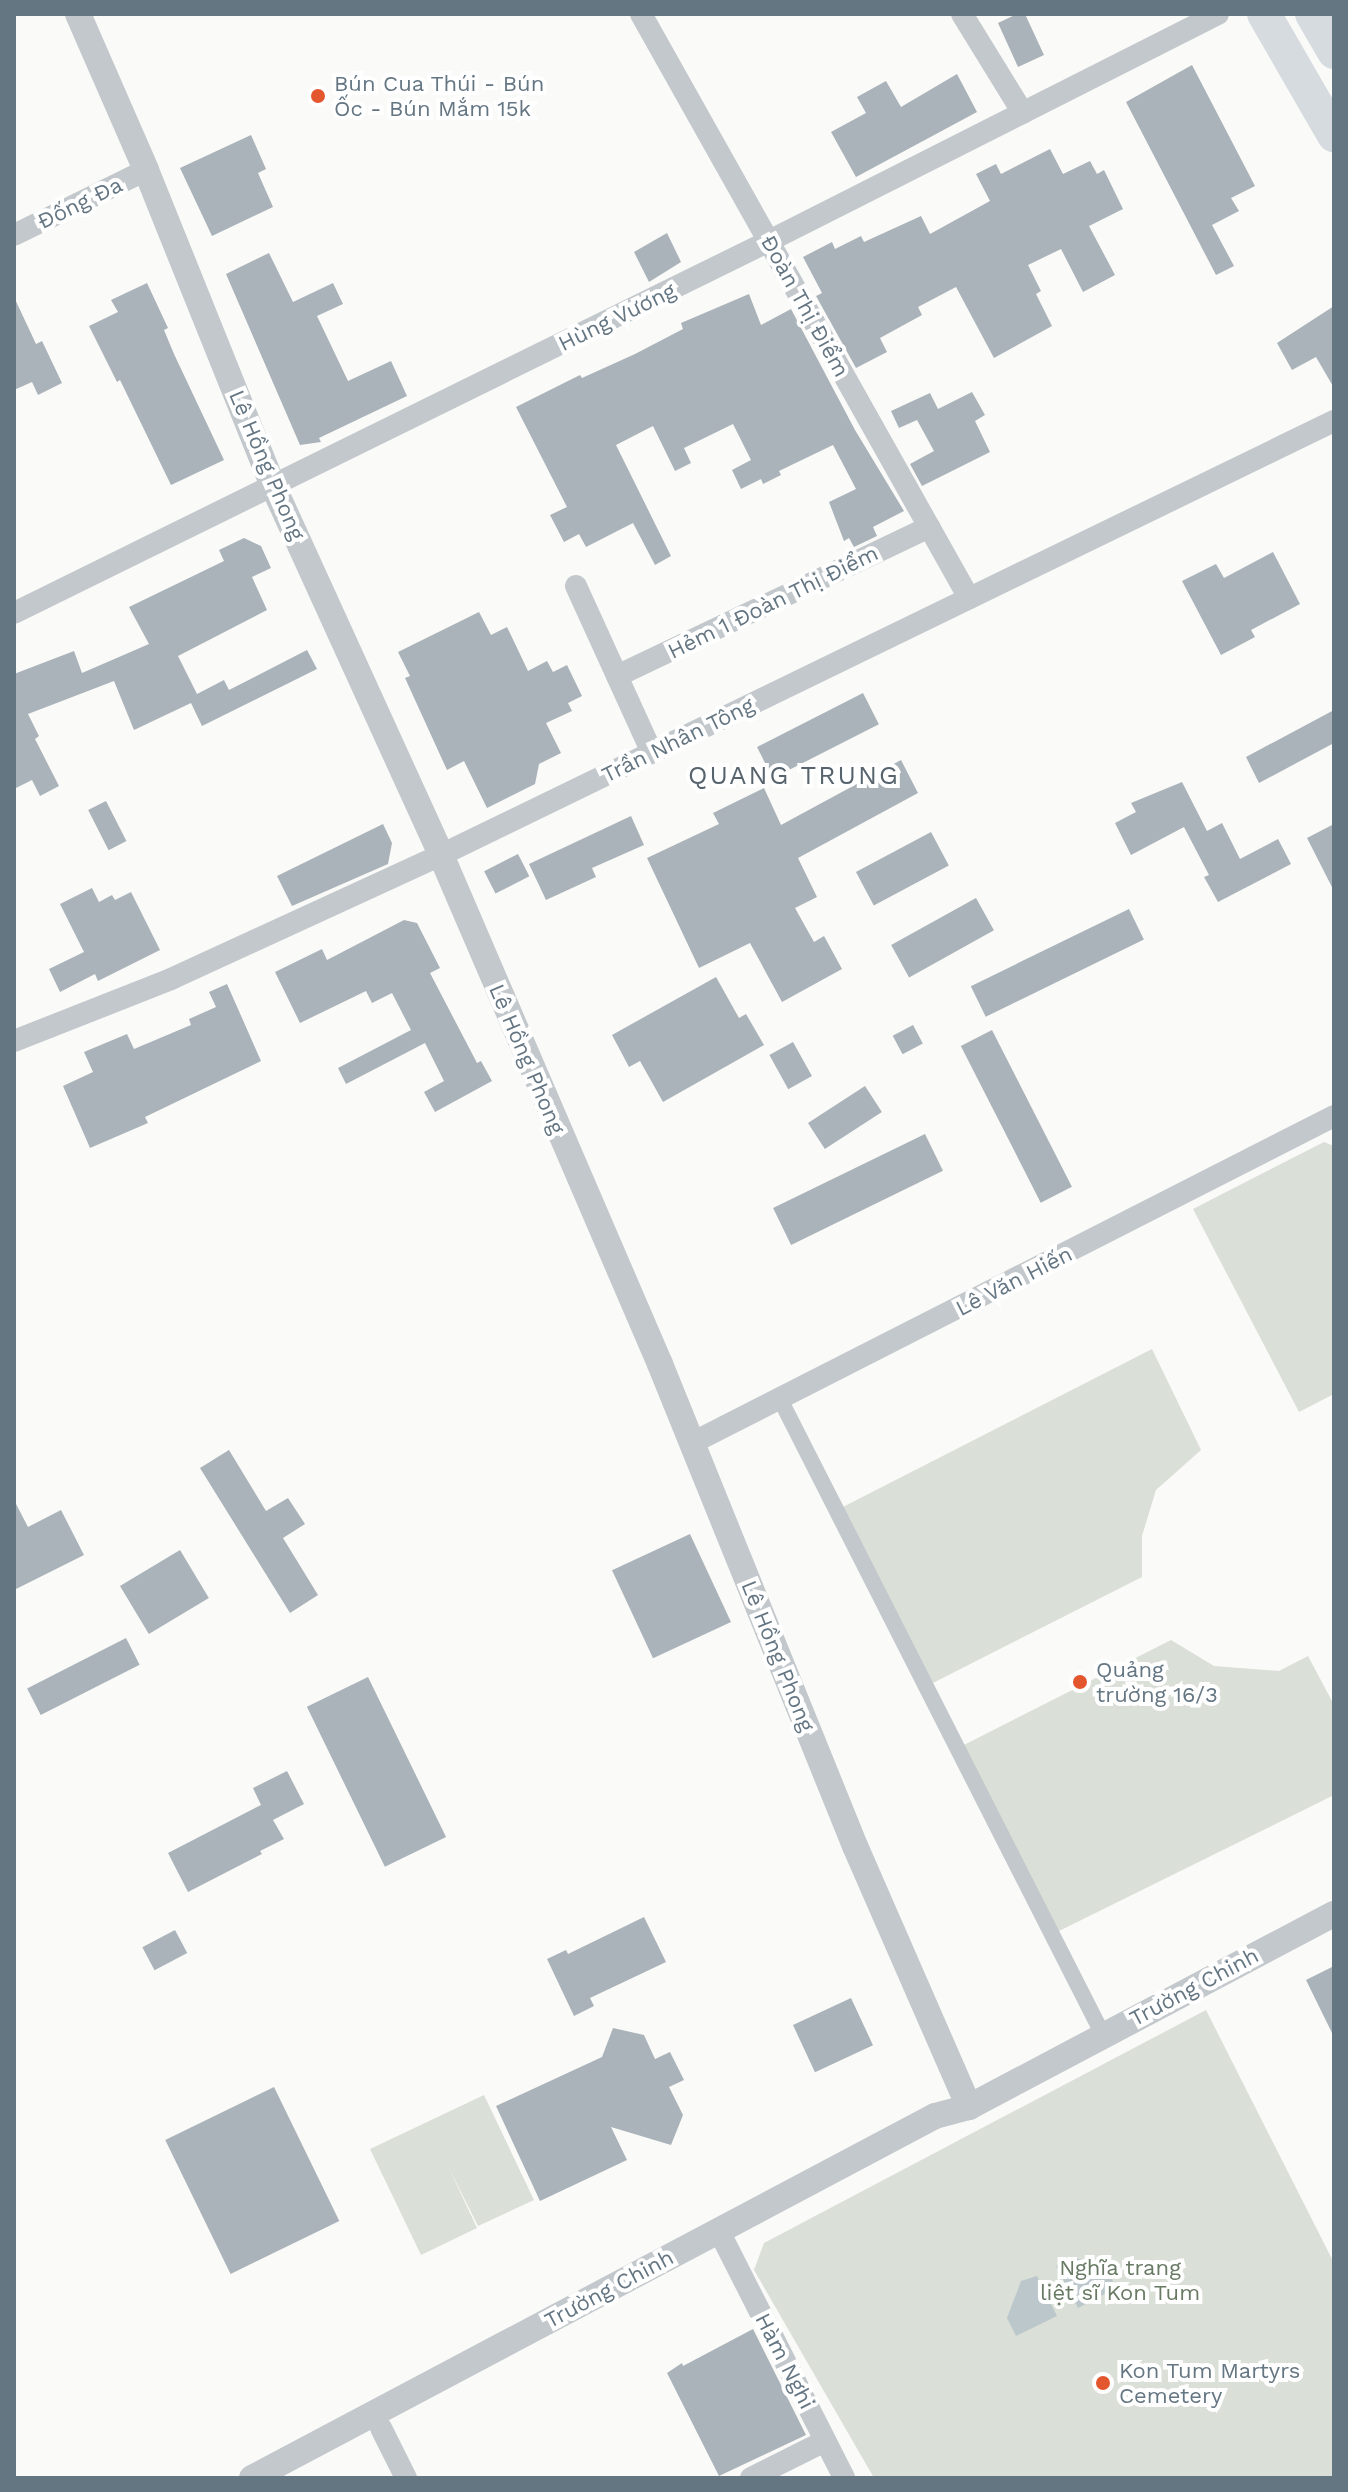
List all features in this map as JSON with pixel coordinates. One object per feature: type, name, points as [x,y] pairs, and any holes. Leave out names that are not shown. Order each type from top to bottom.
[{"type":"main road","points":[[1264,14],[1334,135]]},
{"type":"main road","points":[[1312,14],[1334,52]]},
{"type":"street","name":"Lê Hồng Phong","points":[[78,14],[146,170],[274,488],[441,855],[692,1443],[855,1846],[969,2107]]},
{"type":"street","name":"Đoàn Thị Điểm","points":[[641,14],[969,598]]},
{"type":"street","points":[[962,14],[1023,113]]},
{"type":"street","name":"Hùng Vương","points":[[14,613],[274,488],[1218,14]]},
{"type":"street","name":"Đống Đa","points":[[14,235],[146,170]]},
{"type":"street","name":"Trần Nhân Tông","points":[[14,1041],[171,979],[441,855],[1334,421]]},
{"type":"street","name":"Hẻm 1 Đoàn Thị Điểm","points":[[617,676],[929,527]]},
{"type":"street","points":[[576,586],[652,753]]},
{"type":"street","name":"Lê Văn Hiến","points":[[692,1443],[781,1401],[1334,1116]]},
{"type":"street","points":[[781,1401],[1103,2035]]},
{"type":"street","name":"Trường Chinh","points":[[252,2478],[935,2116],[969,2107],[1334,1914]]},
{"type":"street","name":"Trường Chinh","points":[[286,2478],[725,2243],[942,2133],[969,2107]]},
{"type":"street","name":"Hàm Nghi","points":[[725,2243],[844,2478]]},
{"type":"street","points":[[381,2428],[406,2478]]},
{"type":"street","points":[[751,2478],[825,2441]]},
{"type":"green space","points":[[1324,1142],[1334,1146],[1334,1394],[1299,1412],[1193,1209]]},
{"type":"green space","points":[[1152,1349],[1201,1450],[1156,1490],[1142,1536],[1142,1577],[925,1687],[835,1511]]},
{"type":"green space","points":[[1171,1640],[1214,1666],[1279,1671],[1308,1656],[1334,1705],[1334,1795],[1053,1934],[956,1749]]},
{"type":"green space","name":"Nghĩa trang liệt sĩ Kon Tum","points":[[1206,2010],[1334,2263],[1334,2478],[874,2478],[754,2270],[764,2243]]},
{"type":"green space","points":[[484,2095],[534,2200],[478,2226],[448,2166],[477,2228],[421,2255],[370,2149]]},
{"type":"shaded area","points":[[1076,2258],[1108,2271],[1116,2288],[1078,2308],[1056,2266]]},
{"type":"shaded area","points":[[1037,2276],[1057,2316],[1016,2336],[1007,2318],[1021,2281]]},
{"type":"building","points":[[1017,14],[1025,14],[1044,55],[1018,67],[998,23]]},
{"type":"building","points":[[1192,65],[1255,186],[1231,198],[1239,211],[1212,225],[1234,266],[1216,275],[1126,102]]},
{"type":"building","points":[[957,74],[977,112],[856,177],[831,132],[866,113],[857,97],[886,81],[901,107]]},
{"type":"building","points":[[251,135],[266,169],[258,173],[273,207],[212,236],[180,168]]},
{"type":"building","points":[[1050,149],[1063,174],[1090,161],[1097,174],[1104,170],[1123,209],[1089,226],[1115,275],[1083,292],[1061,249],[1028,265],[1041,291],[1036,294],[1052,326],[994,358],[956,287],[918,307],[922,315],[880,338],[887,352],[856,368],[816,296],[822,293],[803,257],[832,242],[835,249],[861,236],[864,242],[921,216],[930,234],[990,201],[976,174],[996,164],[1001,174]]},
{"type":"building","points":[[667,233],[681,262],[649,282],[634,252]]},
{"type":"building","points":[[269,253],[293,302],[333,283],[343,304],[317,316],[348,381],[391,361],[407,396],[319,438],[321,442],[300,445],[226,274]]},
{"type":"building","points":[[147,283],[168,328],[164,330],[174,354],[224,460],[171,485],[120,380],[117,382],[89,326],[118,312],[111,300]]},
{"type":"building","points":[[749,294],[761,325],[791,309],[855,430],[904,511],[873,527],[877,536],[854,547],[849,538],[844,541],[829,502],[856,489],[833,445],[779,471],[781,475],[763,484],[761,479],[741,489],[732,470],[751,460],[733,424],[684,448],[691,463],[675,471],[653,426],[616,445],[671,556],[655,565],[633,523],[586,547],[579,534],[564,542],[550,515],[567,507],[516,407],[580,375],[582,378],[635,354],[683,329],[681,323]]},
{"type":"building","points":[[14,297],[36,344],[42,341],[62,383],[38,395],[32,382],[14,390]]},
{"type":"building","points":[[1334,306],[1334,388],[1316,357],[1292,370],[1277,343]]},
{"type":"building","points":[[972,392],[985,415],[975,421],[990,452],[922,486],[910,464],[934,451],[917,420],[899,428],[891,411],[930,393],[938,409]]},
{"type":"building","points":[[244,538],[261,546],[271,568],[252,577],[267,610],[178,656],[197,694],[224,680],[229,690],[307,650],[317,669],[202,726],[191,703],[134,730],[114,681],[28,714],[39,736],[35,739],[59,786],[40,796],[32,780],[14,789],[14,674],[74,651],[82,673],[149,644],[129,607],[224,561],[219,550]]},
{"type":"building","points":[[1273,552],[1300,604],[1251,630],[1255,637],[1221,655],[1182,581],[1216,564],[1224,578]]},
{"type":"building","points":[[479,612],[491,635],[507,627],[528,671],[547,661],[553,672],[567,665],[582,696],[568,703],[572,711],[546,723],[561,753],[539,764],[535,784],[487,808],[464,761],[447,770],[405,678],[410,676],[398,652]]},
{"type":"building","points":[[863,693],[879,724],[773,778],[757,747]]},
{"type":"building","points":[[1334,710],[1334,743],[1259,783],[1246,757]]},
{"type":"building","points":[[901,760],[918,793],[798,858],[817,897],[795,908],[814,942],[824,936],[842,969],[782,1002],[750,943],[699,968],[647,858],[719,824],[713,813],[764,788],[781,825]]},
{"type":"building","points":[[1182,782],[1207,831],[1222,823],[1240,859],[1278,839],[1291,864],[1218,902],[1204,877],[1209,875],[1184,827],[1131,855],[1115,823],[1136,812],[1131,803]]},
{"type":"building","points":[[106,801],[126,841],[109,850],[88,810]]},
{"type":"building","points":[[631,816],[644,845],[592,868],[596,877],[546,900],[529,864]]},
{"type":"building","points":[[383,824],[392,843],[388,864],[292,906],[277,876]]},
{"type":"building","points":[[1334,824],[1334,891],[1307,838]]},
{"type":"building","points":[[931,832],[949,866],[874,905],[856,872]]},
{"type":"building","points":[[518,854],[529,876],[495,894],[484,871]]},
{"type":"building","points":[[92,888],[99,902],[112,895],[115,900],[131,892],[160,950],[98,981],[95,974],[60,992],[49,969],[84,952],[60,904]]},
{"type":"building","points":[[976,898],[994,930],[909,977],[891,945]]},
{"type":"building","points":[[1129,909],[1144,940],[986,1017],[971,986]]},
{"type":"building","points":[[404,920],[417,923],[440,968],[430,973],[477,1063],[481,1061],[492,1081],[435,1112],[424,1092],[444,1081],[425,1043],[346,1084],[338,1068],[411,1030],[392,993],[372,1003],[366,991],[300,1023],[275,972],[322,949],[327,960]]},
{"type":"building","points":[[716,977],[739,1018],[746,1014],[764,1045],[663,1102],[640,1061],[629,1067],[612,1035]]},
{"type":"building","points":[[227,984],[261,1061],[145,1117],[148,1123],[90,1148],[63,1086],[93,1072],[84,1052],[127,1034],[134,1049],[191,1025],[189,1019],[216,1007],[209,992]]},
{"type":"building","points":[[913,1025],[923,1044],[903,1054],[893,1036]]},
{"type":"building","points":[[992,1030],[1072,1187],[1041,1203],[961,1046]]},
{"type":"building","points":[[793,1042],[812,1076],[788,1089],[769,1055]]},
{"type":"building","points":[[865,1086],[882,1112],[825,1149],[808,1123]]},
{"type":"building","points":[[925,1134],[943,1171],[791,1245],[773,1208]]},
{"type":"building","points":[[229,1450],[266,1511],[288,1498],[305,1524],[283,1538],[318,1595],[290,1613],[200,1468]]},
{"type":"building","points":[[14,1500],[28,1527],[61,1510],[84,1555],[14,1590]]},
{"type":"building","points":[[690,1534],[731,1622],[653,1658],[612,1570]]},
{"type":"building","points":[[180,1550],[209,1598],[149,1634],[120,1586]]},
{"type":"building","points":[[126,1638],[140,1665],[41,1715],[27,1688]]},
{"type":"building","points":[[368,1677],[446,1837],[385,1867],[307,1707]]},
{"type":"building","points":[[287,1771],[304,1804],[273,1820],[284,1839],[260,1851],[262,1854],[188,1892],[168,1853],[261,1805],[253,1788]]},
{"type":"building","points":[[644,1917],[666,1962],[590,1998],[594,2006],[574,2016],[547,1959],[566,1950],[568,1954]]},
{"type":"building","points":[[175,1930],[187,1953],[155,1970],[142,1947]]},
{"type":"building","points":[[1334,1966],[1334,2037],[1306,1980]]},
{"type":"building","points":[[851,1998],[873,2045],[815,2072],[793,2025]]},
{"type":"building","points":[[613,2028],[644,2035],[655,2059],[670,2052],[684,2080],[669,2087],[683,2115],[671,2145],[611,2127],[627,2160],[540,2201],[496,2106],[602,2057]]},
{"type":"building","points":[[274,2087],[339,2221],[231,2274],[165,2140]]},
{"type":"building","points":[[753,2329],[806,2435],[719,2476],[667,2373]]},
{"type":"place","name":"Bún Cua Thúi - Bún Ốc - Bún Mắm 15k","points":[[318,96]]},
{"type":"place","name":"Quảng trường 16/3","points":[[1080,1682]]},
{"type":"place","name":"Kon Tum Martyrs Cemetery","points":[[1103,2383]]},
{"type":"district","name":"QUANG TRUNG","points":[[794,776]]}]
